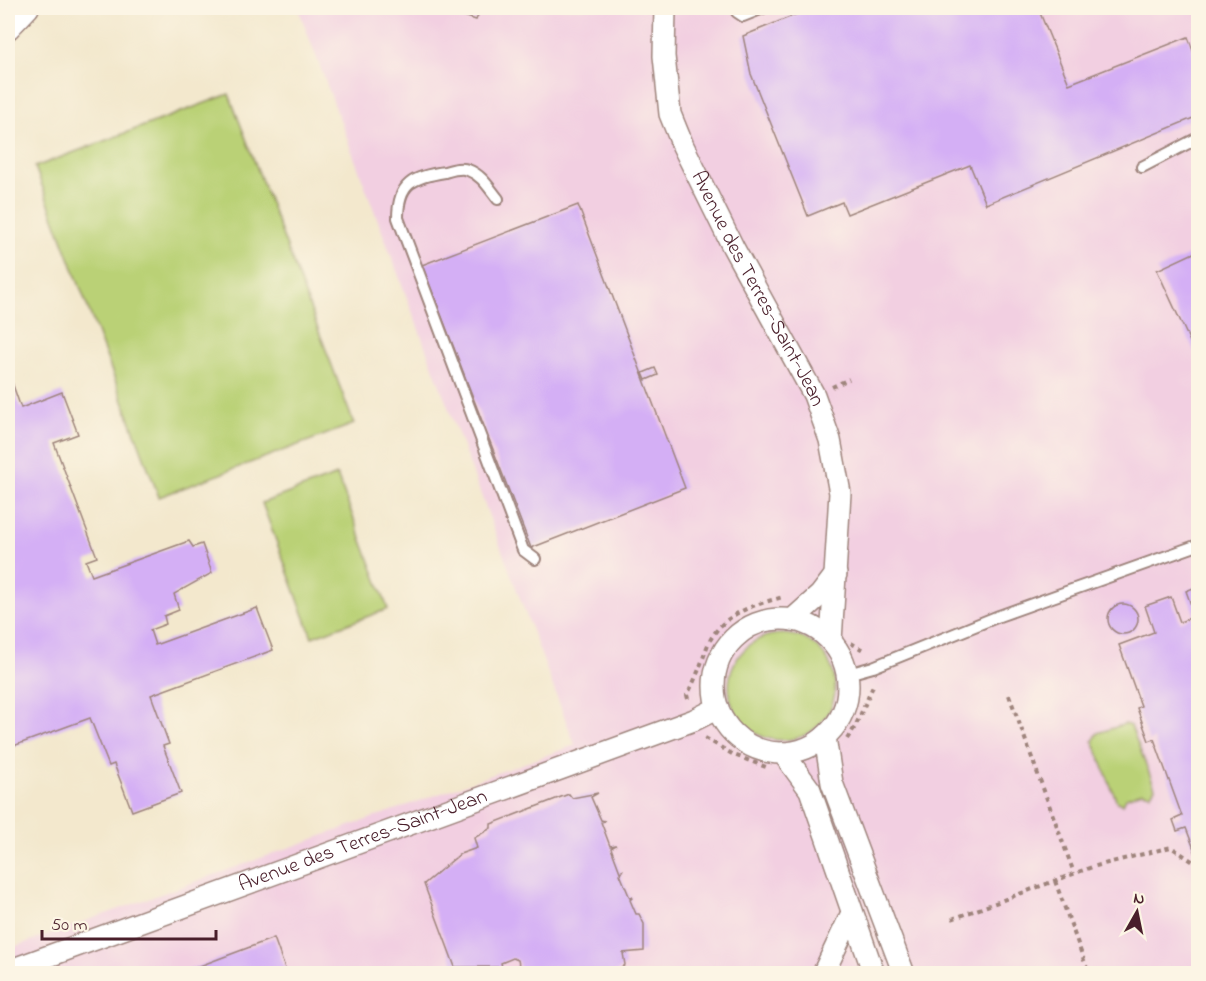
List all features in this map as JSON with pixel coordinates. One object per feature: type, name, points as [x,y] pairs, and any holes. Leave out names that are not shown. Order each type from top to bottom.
[{"type":"street","points":[[8,29],[28,8]]},
{"type":"street","name":"Avenue des Terres-Saint-Jean","points":[[665,8],[664,56],[670,114],[683,146],[733,247],[814,395],[830,440],[840,493],[836,574],[839,638]]},
{"type":"street","points":[[792,620],[820,595],[836,574]]},
{"type":"street","points":[[874,974],[810,790],[778,761],[743,741],[728,727],[718,708],[714,689],[716,670],[730,644],[753,625],[778,619],[792,620],[839,638],[848,674],[848,697],[834,741],[832,783],[904,974]]},
{"type":"street","name":"Avenue des Terres-Saint-Jean","points":[[8,971],[694,720],[718,708]]},
{"type":"street","points":[[778,761],[806,748],[834,741]]},
{"type":"street","points":[[823,974],[852,913]]},
{"type":"lane","points":[[739,11],[763,8]]},
{"type":"lane","points":[[1142,167],[1198,138]]},
{"type":"lane","points":[[498,200],[479,176],[465,168],[423,175],[408,184],[401,194],[398,218],[523,550],[535,559]]},
{"type":"lane","points":[[848,674],[873,667],[999,616],[1198,545]]},
{"type":"path","points":[[826,378],[831,387]]},
{"type":"path","points":[[778,761],[734,755],[705,739],[694,720],[687,694],[698,677],[708,645],[720,626],[733,615],[746,609],[787,597]]},
{"type":"path","points":[[834,741],[855,727],[876,680],[870,652],[839,638]]},
{"type":"path","points":[[1009,695],[1074,873]]},
{"type":"path","points":[[952,919],[1074,873],[1171,847],[1198,865]]},
{"type":"path","points":[[1055,880],[1089,974]]},
{"type":"shaded area","points":[[298,8],[1198,8],[1198,973],[8,974],[8,949],[575,745]]},
{"type":"green space","points":[[229,94],[354,424],[159,497],[35,167]]},
{"type":"green space","points":[[337,475],[388,609],[312,637],[262,503]]},
{"type":"green space","points":[[782,634],[802,638],[819,650],[831,667],[835,687],[831,707],[819,724],[802,736],[782,740],[762,736],[745,724],[733,707],[729,687],[733,667],[745,650],[762,638]]},
{"type":"green space","points":[[1125,724],[1131,726],[1155,788],[1151,794],[1142,792],[1126,798],[1123,804],[1117,802],[1093,741],[1098,733]]},
{"type":"building","points":[[440,8],[481,8],[476,20]]},
{"type":"building","points":[[812,8],[1038,8],[1069,84],[1188,37],[1198,64],[1198,116],[986,204],[970,165],[847,214],[842,202],[808,216],[751,74],[743,36]]},
{"type":"building","points":[[578,205],[685,488],[531,548],[422,265]]},
{"type":"building","points":[[1198,251],[1198,359],[1157,270]]},
{"type":"building","points":[[655,368],[658,375],[646,380],[643,373]]},
{"type":"building","points":[[8,371],[21,408],[62,392],[78,434],[54,443],[97,557],[86,561],[92,576],[189,541],[193,547],[202,544],[212,573],[174,594],[179,610],[164,616],[166,624],[150,630],[155,645],[257,608],[273,650],[151,695],[169,744],[163,746],[181,793],[132,811],[114,764],[109,766],[90,718],[8,748]]},
{"type":"building","points":[[1198,586],[1198,853],[1196,854],[1186,828],[1177,831],[1173,820],[1182,816],[1154,739],[1149,741],[1137,708],[1141,706],[1119,645],[1154,632],[1145,606],[1171,597],[1180,622],[1195,616],[1186,591]]},
{"type":"building","points":[[1123,604],[1134,608],[1138,619],[1134,630],[1123,634],[1112,630],[1108,619],[1112,608]]},
{"type":"building","points":[[598,793],[591,797],[601,820],[605,821],[601,822],[610,846],[616,845],[611,848],[620,872],[622,871],[620,874],[630,898],[633,897],[630,900],[636,914],[639,914],[644,924],[644,951],[623,953],[625,965],[614,974],[521,974],[518,960],[513,958],[501,963],[502,967],[455,967],[424,884],[460,854],[477,848],[474,838],[491,828],[491,824],[569,794],[572,798]]},
{"type":"building","points":[[274,938],[287,974],[181,974],[181,973]]}]
